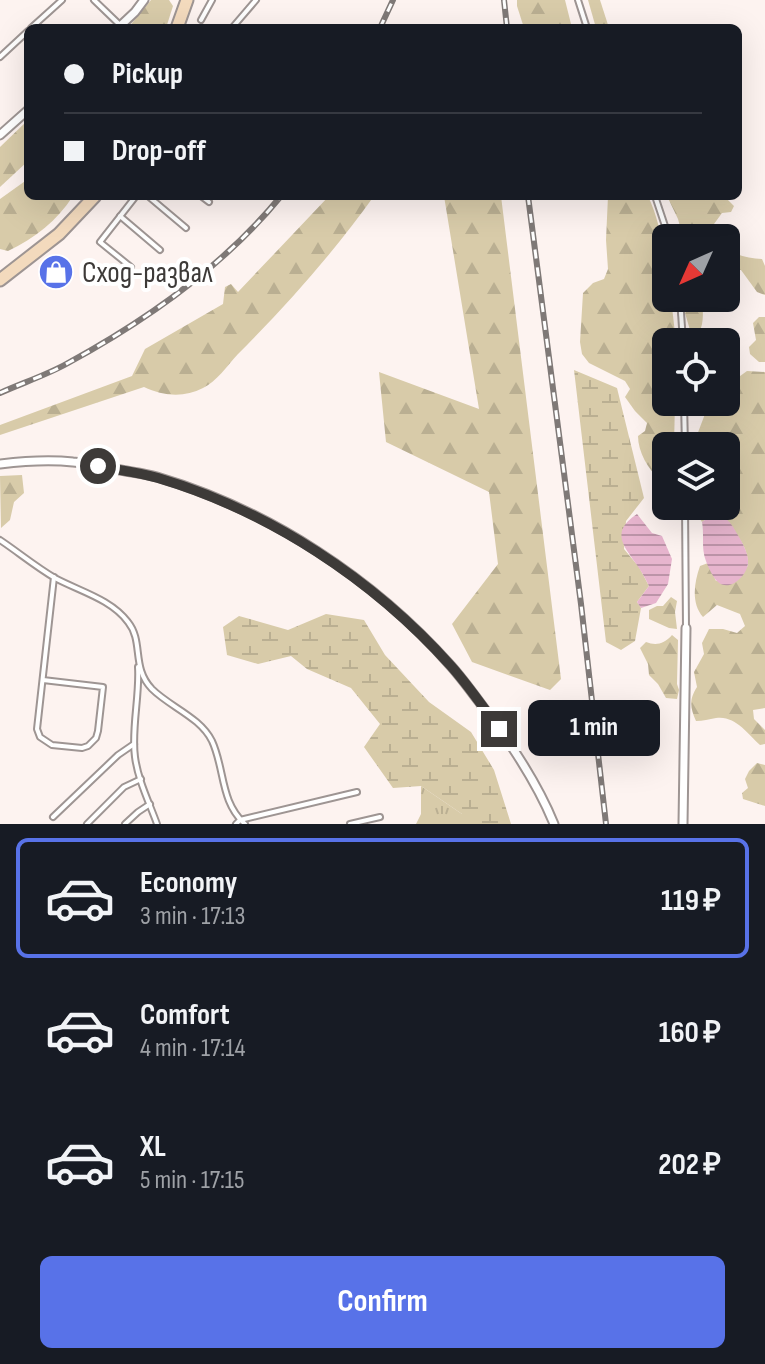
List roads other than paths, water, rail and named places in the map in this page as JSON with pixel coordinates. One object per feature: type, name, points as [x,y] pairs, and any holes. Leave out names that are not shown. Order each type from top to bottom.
[{"type":"street","points":[[122,24],[144,0]]},
{"type":"street","points":[[178,24],[187,0]]},
{"type":"street","points":[[0,135],[24,114]]},
{"type":"street","points":[[0,280],[59,234],[91,200]]},
{"type":"street","points":[[0,464],[32,460],[74,462],[154,476],[242,510],[327,558],[372,591],[451,666],[514,749],[543,796],[554,824]]},
{"type":"street","points":[[683,824],[686,628]]},
{"type":"lane","points":[[36,24],[62,0]]},
{"type":"lane","points":[[94,0],[116,24]]},
{"type":"lane","points":[[201,20],[212,0]]},
{"type":"lane","points":[[235,24],[256,0]]},
{"type":"lane","points":[[578,0],[586,24]]},
{"type":"lane","points":[[0,57],[24,35]]},
{"type":"lane","points":[[131,267],[100,242],[133,200]]},
{"type":"lane","points":[[153,200],[186,228]]},
{"type":"lane","points":[[656,200],[664,224]]},
{"type":"lane","points":[[120,216],[160,250]]},
{"type":"lane","points":[[685,520],[686,628]]},
{"type":"lane","points":[[0,540],[54,577],[112,607],[133,628],[137,642],[139,682],[135,755],[157,824]]},
{"type":"lane","points":[[43,680],[103,687],[98,731],[88,746],[52,745],[40,737],[37,729],[54,577]]},
{"type":"lane","points":[[137,660],[149,685],[203,729],[211,740],[232,810],[238,822],[245,824]]},
{"type":"lane","points":[[53,817],[118,755],[135,744]]},
{"type":"lane","points":[[87,824],[124,787],[141,779]]},
{"type":"lane","points":[[238,822],[357,792]]},
{"type":"lane","points":[[125,824],[150,804]]},
{"type":"lane","points":[[350,824],[380,817]]},
{"type":"railway","points":[[382,24],[393,0]]},
{"type":"railway","points":[[504,0],[507,24]]},
{"type":"railway","points":[[0,393],[60,367],[155,310],[235,246],[278,200]]},
{"type":"railway","points":[[529,200],[606,824]]},
{"type":"place","name":"Сход-развал","points":[[56,272]]}]
